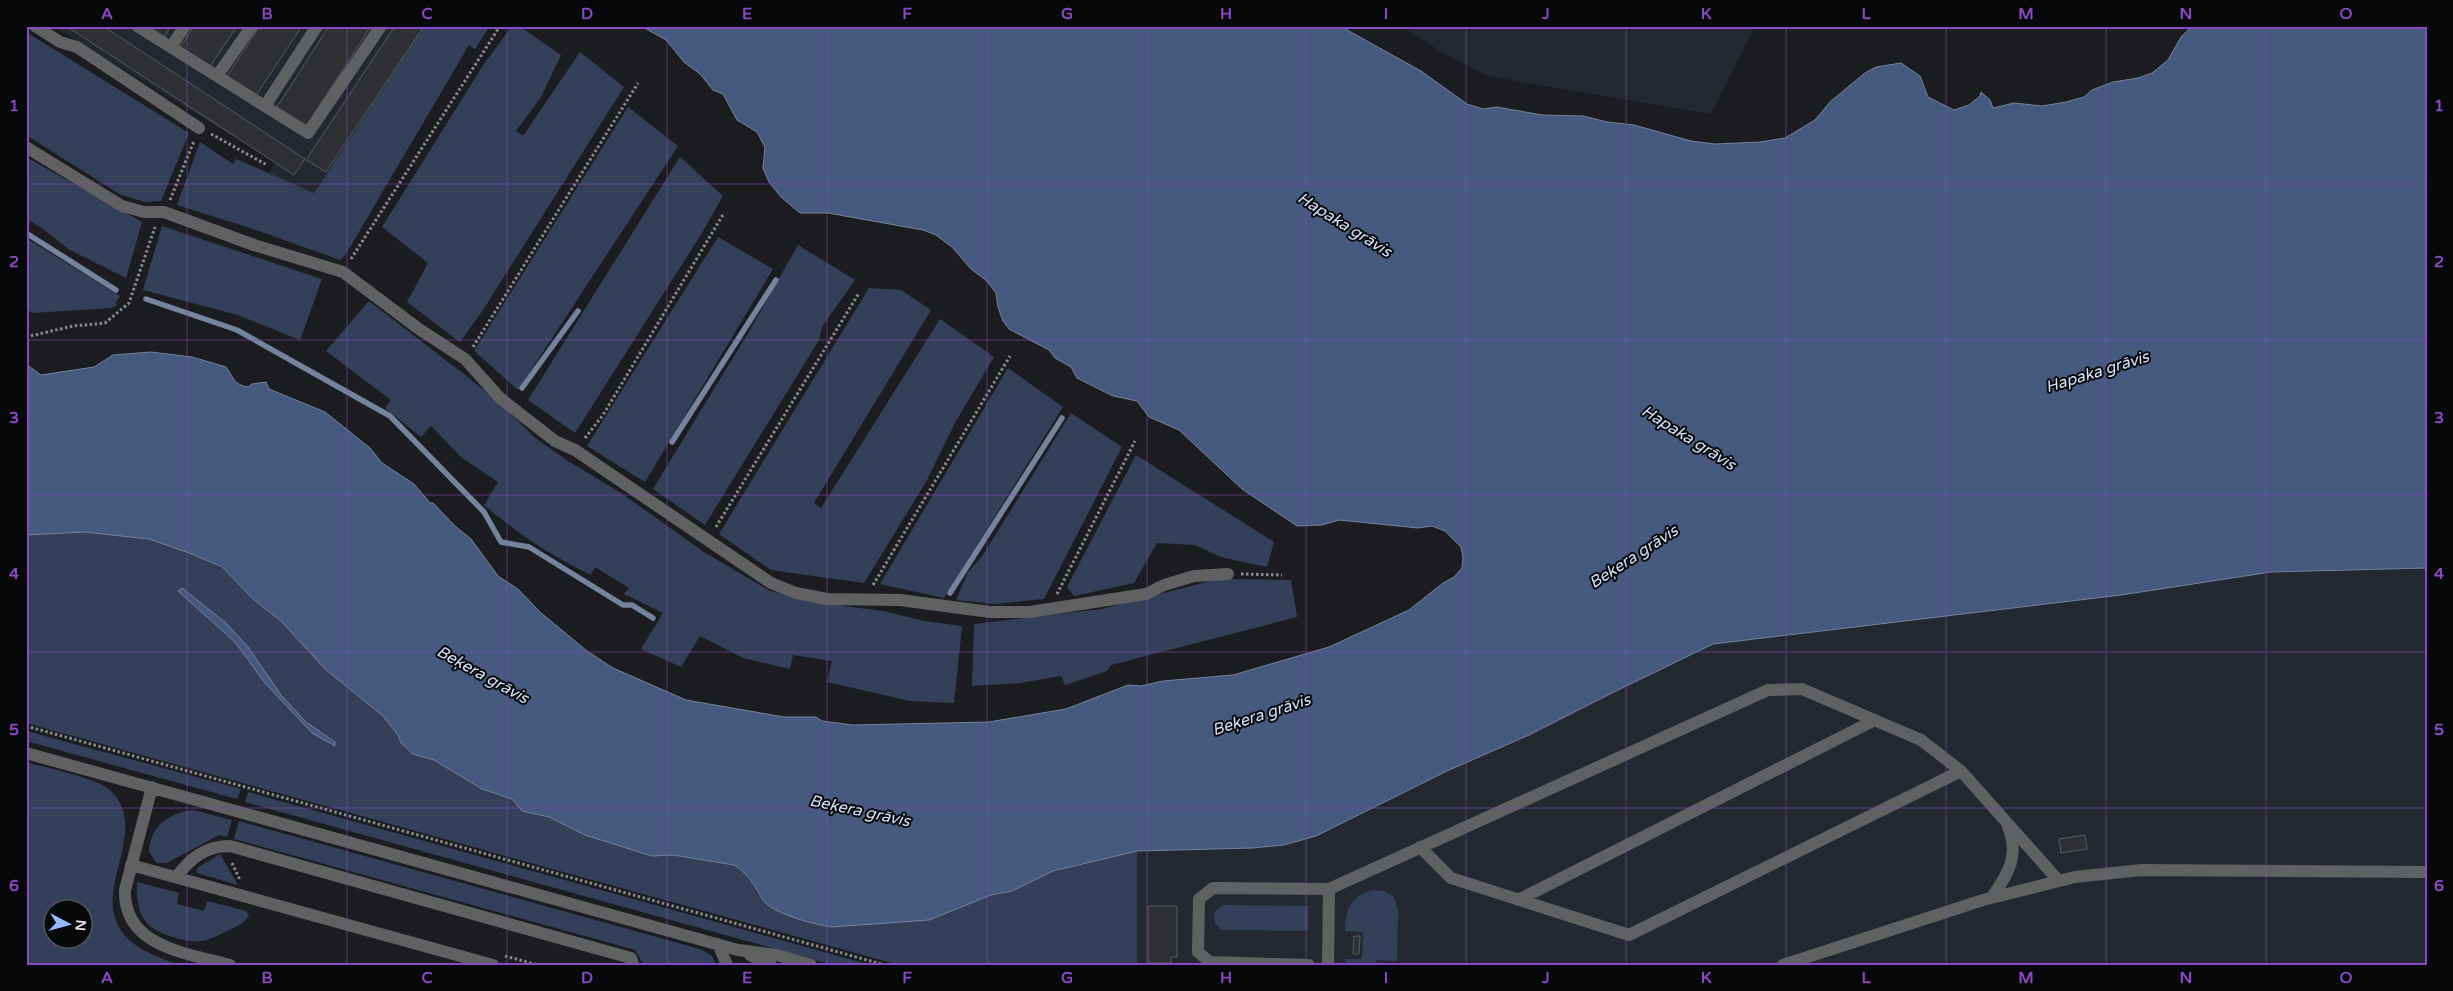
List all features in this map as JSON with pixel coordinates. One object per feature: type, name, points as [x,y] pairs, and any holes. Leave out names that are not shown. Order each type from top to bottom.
[{"type":"street","points":[[35,26],[60,42],[77,47],[200,128]]},
{"type":"street","points":[[137,26],[308,133],[381,26]]},
{"type":"street","points":[[171,47],[185,26]]},
{"type":"street","points":[[217,76],[252,26]]},
{"type":"street","points":[[265,106],[317,26]]},
{"type":"street","points":[[26,147],[122,206],[144,212],[164,212],[254,245],[343,272],[465,359],[500,398],[555,441],[575,450],[771,584],[796,593],[827,599],[900,600],[990,612],[1030,612],[1146,594],[1164,585],[1194,576],[1228,574]]},
{"type":"street","points":[[1309,965],[1210,962],[1198,952],[1199,899],[1212,888],[1329,889],[1768,690],[1802,689],[1921,740],[1961,771],[2058,880]]},
{"type":"street","points":[[1518,900],[1875,720]]},
{"type":"street","points":[[26,752],[718,944],[738,950],[771,965]]},
{"type":"street","points":[[1420,847],[1451,878],[1629,935],[1961,771]]},
{"type":"street","points":[[152,787],[125,890],[124,902],[128,917],[139,931],[160,944],[230,965]]},
{"type":"street","points":[[1991,898],[2005,880],[2012,864],[2013,846],[2005,820]]},
{"type":"street","points":[[176,877],[187,863],[214,846],[230,846],[630,958],[633,965]]},
{"type":"street","points":[[131,865],[496,959]]},
{"type":"street","points":[[1783,965],[1991,898],[2058,880],[2141,870],[2427,872]]},
{"type":"street","points":[[1328,965],[1329,889]]},
{"type":"street","points":[[718,944],[727,965]]},
{"type":"street","points":[[738,950],[777,955],[811,965]]},
{"type":"path","points":[[343,272],[500,26]]},
{"type":"path","points":[[465,359],[638,83]]},
{"type":"path","points":[[26,337],[73,326],[105,323],[128,303],[156,226],[164,212],[200,128],[267,165]]},
{"type":"path","points":[[575,450],[603,415],[724,213]]},
{"type":"path","points":[[708,540],[859,293]]},
{"type":"path","points":[[867,600],[874,583],[1010,356]]},
{"type":"path","points":[[1049,609],[1135,440]]},
{"type":"path","points":[[1228,574],[1282,575]]},
{"type":"path","points":[[26,726],[885,965]]},
{"type":"path","points":[[239,811],[245,787]]},
{"type":"path","points":[[230,846],[227,855],[242,882]]},
{"type":"path","points":[[496,959],[538,965]]},
{"type":"shaded area","points":[[53,26],[424,26],[314,193],[268,174],[275,162]]},
{"type":"shaded area","points":[[424,26],[490,26],[475,49],[469,45],[346,254],[340,260],[259,231],[177,205],[200,142],[233,164],[236,159],[314,193]]},
{"type":"shaded area","points":[[512,26],[519,26],[561,55],[541,97],[516,131],[523,136],[580,52],[624,87],[483,310],[460,342],[407,302],[428,263],[382,227],[484,64]]},
{"type":"shaded area","points":[[1402,26],[1755,26],[1711,114],[1488,76],[1443,53]]},
{"type":"shaded area","points":[[26,32],[189,133],[161,201],[145,202],[121,195],[26,135]]},
{"type":"shaded area","points":[[628,107],[678,146],[518,390],[474,351]]},
{"type":"shaded area","points":[[26,157],[142,222],[126,278],[68,249],[42,228],[26,219]]},
{"type":"shaded area","points":[[680,157],[723,196],[702,233],[575,433],[528,400]]},
{"type":"shaded area","points":[[162,226],[322,279],[300,340],[238,315],[143,290]]},
{"type":"shaded area","points":[[718,237],[773,269],[645,482],[587,446]]},
{"type":"shaded area","points":[[26,238],[120,296],[116,302],[117,305],[111,308],[32,313],[26,308]]},
{"type":"shaded area","points":[[798,245],[855,280],[822,327],[819,340],[705,525],[653,489],[750,330]]},
{"type":"shaded area","points":[[869,288],[901,290],[931,310],[814,503],[821,508],[940,319],[994,357],[956,421],[926,482],[864,583],[771,570],[719,534]]},
{"type":"shaded area","points":[[369,301],[502,405],[534,437],[568,461],[621,493],[704,552],[770,591],[844,606],[883,611],[924,621],[962,626],[954,703],[910,701],[827,682],[832,661],[793,655],[790,669],[743,658],[700,636],[681,667],[641,649],[663,613],[624,594],[629,588],[595,567],[591,575],[548,552],[510,526],[484,505],[498,482],[462,458],[431,426],[421,437],[385,408],[391,400],[326,351]]},
{"type":"shaded area","points":[[1008,368],[1063,407],[944,598],[880,584]]},
{"type":"shaded area","points":[[1071,413],[1122,447],[1044,599],[995,604],[956,600],[968,572],[983,555]]},
{"type":"shaded area","points":[[1136,455],[1274,542],[1267,567],[1221,557],[1195,545],[1157,543],[1134,583],[1074,596],[1067,587]]},
{"type":"shaded area","points":[[84,532],[149,539],[192,554],[222,568],[253,599],[282,622],[326,669],[383,716],[398,735],[401,743],[413,754],[434,760],[482,789],[513,799],[522,811],[549,817],[585,835],[652,856],[673,855],[734,865],[741,869],[762,895],[762,899],[787,914],[804,921],[832,927],[1012,891],[1053,871],[1137,851],[1137,965],[900,965],[26,723],[26,535]]},
{"type":"shaded area","points":[[2427,568],[2427,965],[1137,965],[1137,851],[1252,848],[1284,845],[1316,836],[1447,771],[1529,735],[1713,644],[2121,595],[2271,572]]},
{"type":"shaded area","points":[[1218,579],[1291,580],[1297,617],[1111,665],[1107,671],[1065,685],[1061,676],[1020,683],[972,686],[974,624],[1102,609]]},
{"type":"shaded area","points":[[26,731],[241,789],[237,799],[26,741]]},
{"type":"shaded area","points":[[26,762],[82,777],[103,785],[110,790],[123,811],[125,834],[115,882],[113,906],[120,929],[141,948],[181,965],[26,965]]},
{"type":"shaded area","points":[[248,792],[870,965],[833,965],[245,802]]},
{"type":"shaded area","points":[[193,810],[232,820],[227,837],[219,835],[167,863],[157,863],[149,852],[150,843],[157,828],[162,822],[176,814]]},
{"type":"shaded area","points":[[239,821],[700,949],[712,956],[716,965],[644,965],[635,950],[234,839]]},
{"type":"shaded area","points":[[220,854],[238,885],[197,873],[197,868]]},
{"type":"shaded area","points":[[137,882],[179,893],[177,904],[204,911],[207,901],[246,911],[249,916],[236,927],[206,940],[188,941],[173,937],[154,929],[143,917],[138,902]]},
{"type":"shaded area","points":[[1372,890],[1384,891],[1394,897],[1398,910],[1397,961],[1376,960],[1375,965],[1346,965],[1345,959],[1362,959],[1363,932],[1345,931],[1346,917],[1350,905],[1358,896]]},
{"type":"shaded area","points":[[1222,905],[1308,906],[1308,931],[1222,930],[1215,923],[1214,913]]},
{"type":"water","points":[[641,26],[1340,26],[1421,71],[1467,104],[1483,109],[1497,107],[1542,115],[1583,116],[1607,122],[1634,125],[1691,141],[1715,144],[1760,142],[1785,138],[1815,120],[1831,101],[1865,73],[1876,67],[1901,63],[1920,76],[1928,97],[1954,110],[1969,105],[1980,96],[1981,92],[1990,100],[1993,108],[2014,103],[2042,106],[2084,97],[2092,90],[2113,82],[2138,78],[2152,73],[2168,60],[2181,37],[2192,26],[2427,26],[2427,568],[2271,572],[2121,595],[1713,644],[1529,735],[1447,771],[1316,836],[1284,845],[1252,848],[1137,851],[1053,871],[1012,891],[991,895],[929,920],[832,927],[806,921],[785,914],[768,905],[747,876],[734,865],[673,855],[652,856],[585,835],[549,817],[522,811],[512,799],[482,789],[434,760],[413,754],[401,743],[398,735],[383,716],[325,669],[282,622],[253,599],[222,567],[149,539],[84,532],[26,535],[26,364],[41,375],[94,367],[113,355],[151,352],[192,357],[226,367],[234,380],[243,386],[248,387],[252,384],[266,382],[269,389],[325,412],[370,448],[382,463],[414,484],[430,503],[433,503],[455,526],[471,539],[498,576],[518,589],[540,612],[587,651],[613,668],[686,700],[784,717],[816,717],[822,721],[853,725],[989,722],[1066,709],[1128,685],[1141,686],[1163,681],[1233,675],[1329,647],[1409,610],[1443,583],[1454,577],[1462,568],[1463,557],[1461,547],[1445,531],[1432,526],[1418,528],[1339,520],[1322,525],[1297,526],[1242,489],[1179,430],[1149,417],[1137,401],[1113,396],[1077,378],[1071,367],[1055,358],[1049,350],[1009,329],[1003,321],[996,293],[987,281],[971,269],[952,247],[936,235],[923,230],[828,213],[800,213],[781,197],[769,182],[763,168],[765,147],[757,132],[737,120],[723,94],[713,90],[700,74],[684,62],[666,40]]},
{"type":"water","points":[[182,588],[226,623],[248,647],[281,695],[306,722],[335,742],[335,746],[312,733],[265,683],[235,642],[178,591]]},
{"type":"building","points":[[66,26],[103,26],[305,159],[294,175]]},
{"type":"building","points":[[143,26],[171,26],[163,39]]},
{"type":"building","points":[[194,26],[237,26],[209,68],[179,49]]},
{"type":"building","points":[[260,26],[302,26],[255,97],[226,78]]},
{"type":"building","points":[[329,26],[371,26],[305,128],[275,110]]},
{"type":"building","points":[[395,26],[424,26],[326,172],[306,160]]},
{"type":"building","points":[[2085,835],[2087,849],[2061,853],[2059,839]]},
{"type":"building","points":[[1148,906],[1177,906],[1177,957],[1171,957],[1171,963],[1148,963]]},
{"type":"building","points":[[1354,936],[1360,936],[1359,954],[1353,954]]},
{"type":"waterway","points":[[26,233],[116,290]]},
{"type":"waterway","points":[[672,442],[776,280]]},
{"type":"waterway","points":[[146,299],[237,330],[390,416],[484,512],[501,542],[529,547],[623,605],[632,605],[653,618]]},
{"type":"waterway","points":[[522,388],[578,311]]},
{"type":"waterway","points":[[950,593],[1062,418]]},
{"type":"water label","name":"Hapaka grāvis","points":[[1345,224]]},
{"type":"water label","name":"Hapaka grāvis","points":[[2097,371]]},
{"type":"water label","name":"Hapaka grāvis","points":[[1689,437]]},
{"type":"water label","name":"Beķera grāvis","points":[[1633,556]]},
{"type":"water label","name":"Beķera grāvis","points":[[483,674]]},
{"type":"water label","name":"Beķera grāvis","points":[[1261,714]]},
{"type":"water label","name":"Beķera grāvis","points":[[860,810]]}]
